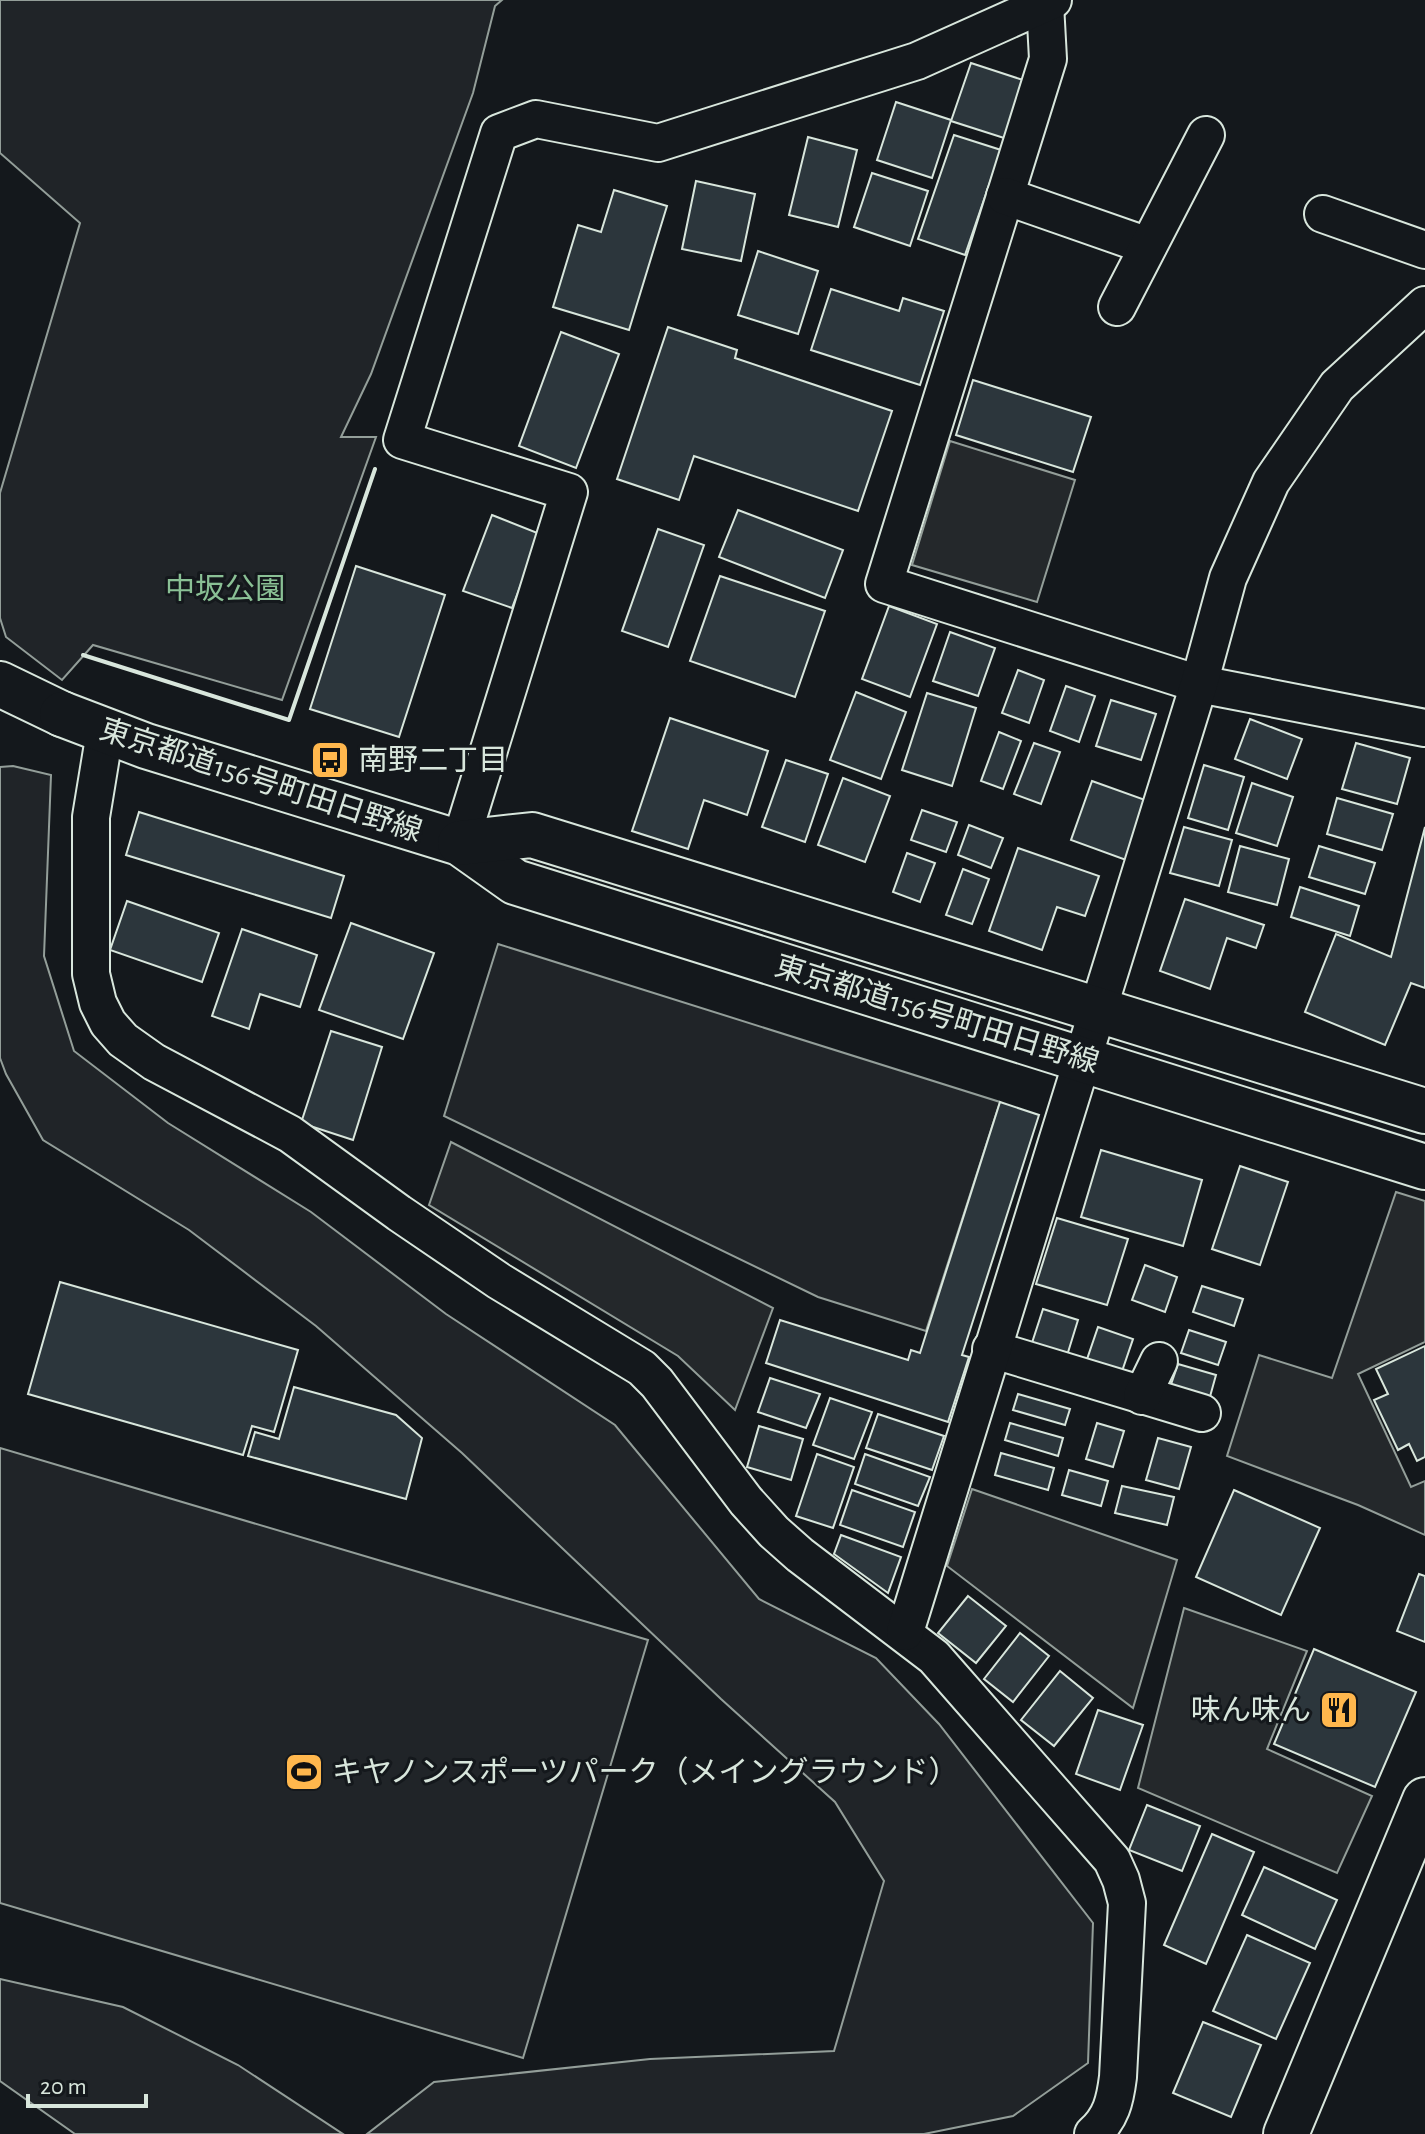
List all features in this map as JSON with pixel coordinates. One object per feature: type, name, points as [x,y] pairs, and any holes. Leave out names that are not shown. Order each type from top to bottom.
[{"type":"main road","name":"東京都道156号町田日野線","points":[[0,684],[105,732],[460,843],[515,882],[1425,1167]]},
{"type":"main road","name":"東京都道156号町田日野線","points":[[460,843],[532,835],[1425,1111]]},
{"type":"main road","points":[[1286,2134],[1425,1800]]},
{"type":"street","points":[[460,843],[569,492],[402,440],[499,133],[536,119],[658,143],[917,61],[1049,2],[1048,59],[884,584],[1199,684],[1425,728]]},
{"type":"street","points":[[1117,307],[1206,135]]},
{"type":"street","points":[[1005,196],[1148,246]]},
{"type":"street","points":[[1323,214],[1425,250]]},
{"type":"street","points":[[905,1632],[1199,684],[1228,578],[1271,482],[1337,386],[1425,305]]},
{"type":"street","points":[[105,732],[91,817],[91,974],[98,1003],[108,1023],[123,1040],[154,1062],[290,1134],[499,1281],[642,1368],[774,1532],[934,1657],[1112,1860],[1127,1903],[1118,2077],[1115,2104],[1102,2126],[1093,2134]]},
{"type":"street","points":[[991,1349],[1202,1413]]},
{"type":"street","points":[[1142,1396],[1159,1361]]},
{"type":"green space","name":"中坂公園","points":[[0,0],[502,0],[495,6],[473,93],[371,374],[341,437],[376,437],[282,700],[93,645],[62,680],[6,637],[0,618],[0,493],[80,223],[0,153]]},
{"type":"green space","points":[[13,766],[51,775],[44,956],[74,1051],[168,1123],[311,1212],[446,1314],[615,1425],[759,1599],[876,1658],[939,1724],[1093,1923],[1088,2063],[1013,2116],[924,2134],[367,2134],[434,2082],[650,2059],[834,2051],[884,1881],[835,1802],[721,1699],[462,1453],[316,1326],[189,1230],[43,1140],[0,1058],[0,767]]},
{"type":"green space","points":[[498,944],[1000,1102],[926,1331],[818,1297],[444,1116]]},
{"type":"green space","name":"キヤノンスポーツパーク（メイングラウンド）","points":[[0,1448],[648,1640],[523,2058],[0,1903]]},
{"type":"green space","points":[[0,1979],[123,2007],[238,2065],[343,2134],[75,2134],[0,2081]]},
{"type":"shaded area","points":[[950,441],[1075,480],[1037,602],[912,565]]},
{"type":"shaded area","points":[[451,1142],[773,1308],[735,1410],[678,1356],[429,1205]]},
{"type":"shaded area","points":[[1396,1192],[1425,1201],[1425,1342],[1358,1374],[1411,1487],[1425,1481],[1425,1535],[1358,1505],[1227,1456],[1259,1355],[1332,1378]]},
{"type":"shaded area","points":[[972,1489],[1177,1560],[1133,1708],[947,1566]]},
{"type":"shaded area","points":[[1184,1608],[1307,1651],[1267,1749],[1372,1796],[1337,1873],[1138,1788]]},
{"type":"building","points":[[971,63],[1023,80],[1004,138],[951,121]]},
{"type":"building","points":[[896,102],[951,120],[932,178],[877,160]]},
{"type":"building","points":[[954,135],[1001,150],[965,255],[918,239]]},
{"type":"building","points":[[808,137],[857,150],[838,227],[789,215]]},
{"type":"building","points":[[872,173],[928,191],[910,246],[854,227]]},
{"type":"building","points":[[696,181],[755,194],[741,261],[682,249]]},
{"type":"building","points":[[614,190],[667,206],[629,330],[553,307],[578,225],[601,232]]},
{"type":"building","points":[[758,251],[818,271],[798,334],[738,315]]},
{"type":"building","points":[[831,289],[899,311],[903,298],[944,311],[920,385],[811,350]]},
{"type":"building","points":[[668,327],[737,350],[735,358],[892,411],[858,511],[694,456],[679,500],[617,479]]},
{"type":"building","points":[[561,332],[619,354],[576,468],[519,446]]},
{"type":"building","points":[[973,380],[1091,417],[1073,472],[956,435]]},
{"type":"building","points":[[738,510],[843,550],[825,598],[719,557]]},
{"type":"building","points":[[492,515],[540,534],[512,608],[463,591]]},
{"type":"building","points":[[658,529],[704,545],[668,647],[622,631]]},
{"type":"building","points":[[356,566],[445,595],[399,737],[310,709]]},
{"type":"building","points":[[720,576],[825,611],[795,697],[690,661]]},
{"type":"building","points":[[889,606],[937,624],[910,697],[862,679]]},
{"type":"building","points":[[950,632],[995,648],[978,696],[933,681]]},
{"type":"building","points":[[1018,670],[1044,680],[1029,723],[1002,713]]},
{"type":"building","points":[[1066,686],[1095,696],[1079,742],[1050,731]]},
{"type":"building","points":[[856,692],[906,712],[881,779],[830,760]]},
{"type":"building","points":[[927,693],[976,708],[952,786],[902,770]]},
{"type":"building","points":[[1111,700],[1156,714],[1141,760],[1096,746]]},
{"type":"building","points":[[670,718],[768,751],[747,815],[704,800],[688,849],[632,831]]},
{"type":"building","points":[[1250,719],[1302,739],[1287,779],[1235,759]]},
{"type":"building","points":[[999,732],[1021,741],[1003,789],[981,781]]},
{"type":"building","points":[[1034,743],[1060,752],[1041,804],[1014,794]]},
{"type":"building","points":[[1356,743],[1410,758],[1397,804],[1342,789]]},
{"type":"building","points":[[786,760],[828,774],[805,842],[762,827]]},
{"type":"building","points":[[1204,765],[1244,777],[1228,830],[1188,818]]},
{"type":"building","points":[[843,778],[890,796],[865,862],[818,845]]},
{"type":"building","points":[[1092,781],[1148,801],[1126,860],[1071,840]]},
{"type":"building","points":[[1252,783],[1293,797],[1277,846],[1236,833]]},
{"type":"building","points":[[1337,798],[1393,814],[1382,850],[1327,834]]},
{"type":"building","points":[[922,810],[957,822],[946,852],[911,840]]},
{"type":"building","points":[[139,812],[344,876],[331,918],[126,855]]},
{"type":"building","points":[[969,825],[1003,838],[991,868],[958,855]]},
{"type":"building","points":[[1184,827],[1232,840],[1219,886],[1170,873]]},
{"type":"building","points":[[1425,827],[1425,988],[1411,983],[1385,1045],[1305,1012],[1336,934],[1391,957]]},
{"type":"building","points":[[1240,846],[1289,859],[1277,905],[1228,892]]},
{"type":"building","points":[[1319,846],[1375,863],[1365,894],[1309,877]]},
{"type":"building","points":[[1018,848],[1099,876],[1085,916],[1057,907],[1042,950],[989,931]]},
{"type":"building","points":[[907,853],[935,863],[920,902],[893,892]]},
{"type":"building","points":[[963,869],[989,879],[972,924],[946,915]]},
{"type":"building","points":[[1300,887],[1359,906],[1350,936],[1291,917]]},
{"type":"building","points":[[1185,899],[1264,925],[1256,948],[1227,938],[1210,989],[1160,971]]},
{"type":"building","points":[[127,901],[219,933],[202,982],[110,950]]},
{"type":"building","points":[[351,923],[434,953],[403,1039],[319,1010]]},
{"type":"building","points":[[242,929],[317,955],[300,1007],[260,994],[249,1029],[212,1016]]},
{"type":"building","points":[[331,1031],[382,1047],[353,1140],[301,1123]]},
{"type":"building","points":[[1000,1102],[1039,1115],[962,1355],[969,1357],[948,1422],[766,1363],[780,1320],[908,1360],[911,1350],[920,1353]]},
{"type":"building","points":[[1101,1150],[1202,1180],[1183,1246],[1081,1217]]},
{"type":"building","points":[[1240,1166],[1288,1182],[1260,1265],[1212,1249]]},
{"type":"building","points":[[1057,1218],[1128,1239],[1107,1305],[1036,1284]]},
{"type":"building","points":[[1145,1265],[1177,1277],[1165,1312],[1132,1300]]},
{"type":"building","points":[[60,1282],[298,1350],[274,1432],[252,1426],[243,1455],[28,1394]]},
{"type":"building","points":[[1202,1286],[1243,1299],[1234,1326],[1193,1312]]},
{"type":"building","points":[[1043,1309],[1078,1320],[1065,1362],[1029,1352]]},
{"type":"building","points":[[1098,1327],[1133,1339],[1118,1383],[1083,1371]]},
{"type":"building","points":[[1189,1330],[1226,1342],[1218,1365],[1181,1353]]},
{"type":"building","points":[[1425,1346],[1425,1457],[1417,1461],[1409,1444],[1398,1450],[1374,1400],[1388,1394],[1376,1369]]},
{"type":"building","points":[[1178,1364],[1216,1375],[1206,1411],[1166,1399]]},
{"type":"building","points":[[770,1378],[820,1394],[806,1428],[758,1412]]},
{"type":"building","points":[[294,1387],[396,1415],[422,1438],[406,1499],[248,1456],[255,1432],[279,1439]]},
{"type":"building","points":[[1018,1394],[1070,1409],[1065,1425],[1013,1410]]},
{"type":"building","points":[[830,1398],[872,1412],[854,1459],[813,1445]]},
{"type":"building","points":[[878,1414],[944,1436],[932,1470],[866,1448]]},
{"type":"building","points":[[1010,1423],[1063,1438],[1058,1456],[1005,1440]]},
{"type":"building","points":[[1097,1423],[1124,1431],[1113,1467],[1086,1459]]},
{"type":"building","points":[[759,1426],[803,1439],[791,1480],[747,1467]]},
{"type":"building","points":[[1158,1438],[1191,1447],[1179,1489],[1146,1480]]},
{"type":"building","points":[[1001,1453],[1054,1468],[1048,1490],[995,1475]]},
{"type":"building","points":[[817,1454],[854,1467],[833,1528],[796,1516]]},
{"type":"building","points":[[865,1454],[930,1477],[918,1506],[855,1484]]},
{"type":"building","points":[[1069,1470],[1108,1481],[1101,1506],[1062,1495]]},
{"type":"building","points":[[1122,1486],[1174,1497],[1167,1525],[1115,1513]]},
{"type":"building","points":[[852,1490],[915,1512],[903,1547],[840,1525]]},
{"type":"building","points":[[1234,1490],[1320,1528],[1281,1615],[1196,1577]]},
{"type":"building","points":[[841,1535],[901,1557],[888,1593],[834,1554]]},
{"type":"building","points":[[1419,1574],[1425,1576],[1425,1642],[1397,1631]]},
{"type":"building","points":[[968,1596],[1006,1626],[976,1663],[938,1633]]},
{"type":"building","points":[[1020,1633],[1049,1656],[1013,1702],[984,1679]]},
{"type":"building","points":[[1314,1649],[1416,1692],[1375,1787],[1274,1744]]},
{"type":"building","points":[[1060,1671],[1093,1698],[1054,1746],[1021,1720]]},
{"type":"building","points":[[1098,1710],[1143,1725],[1120,1790],[1076,1774]]},
{"type":"building","points":[[1147,1805],[1200,1826],[1182,1871],[1129,1850]]},
{"type":"building","points":[[1212,1834],[1254,1852],[1206,1964],[1164,1945]]},
{"type":"building","points":[[1264,1867],[1337,1900],[1315,1949],[1242,1915]]},
{"type":"building","points":[[1247,1935],[1310,1963],[1276,2039],[1213,2011]]},
{"type":"building","points":[[1203,2022],[1261,2045],[1231,2117],[1173,2093]]},
{"type":"wall","points":[[83,655],[289,720],[375,469]]},
{"type":"place","name":"南野二丁目","points":[[330,760]]},
{"type":"place","name":"味ん味ん","points":[[1339,1710]]},
{"type":"place","name":"キヤノンスポーツパーク（メイングラウンド）","points":[[304,1772]]}]
